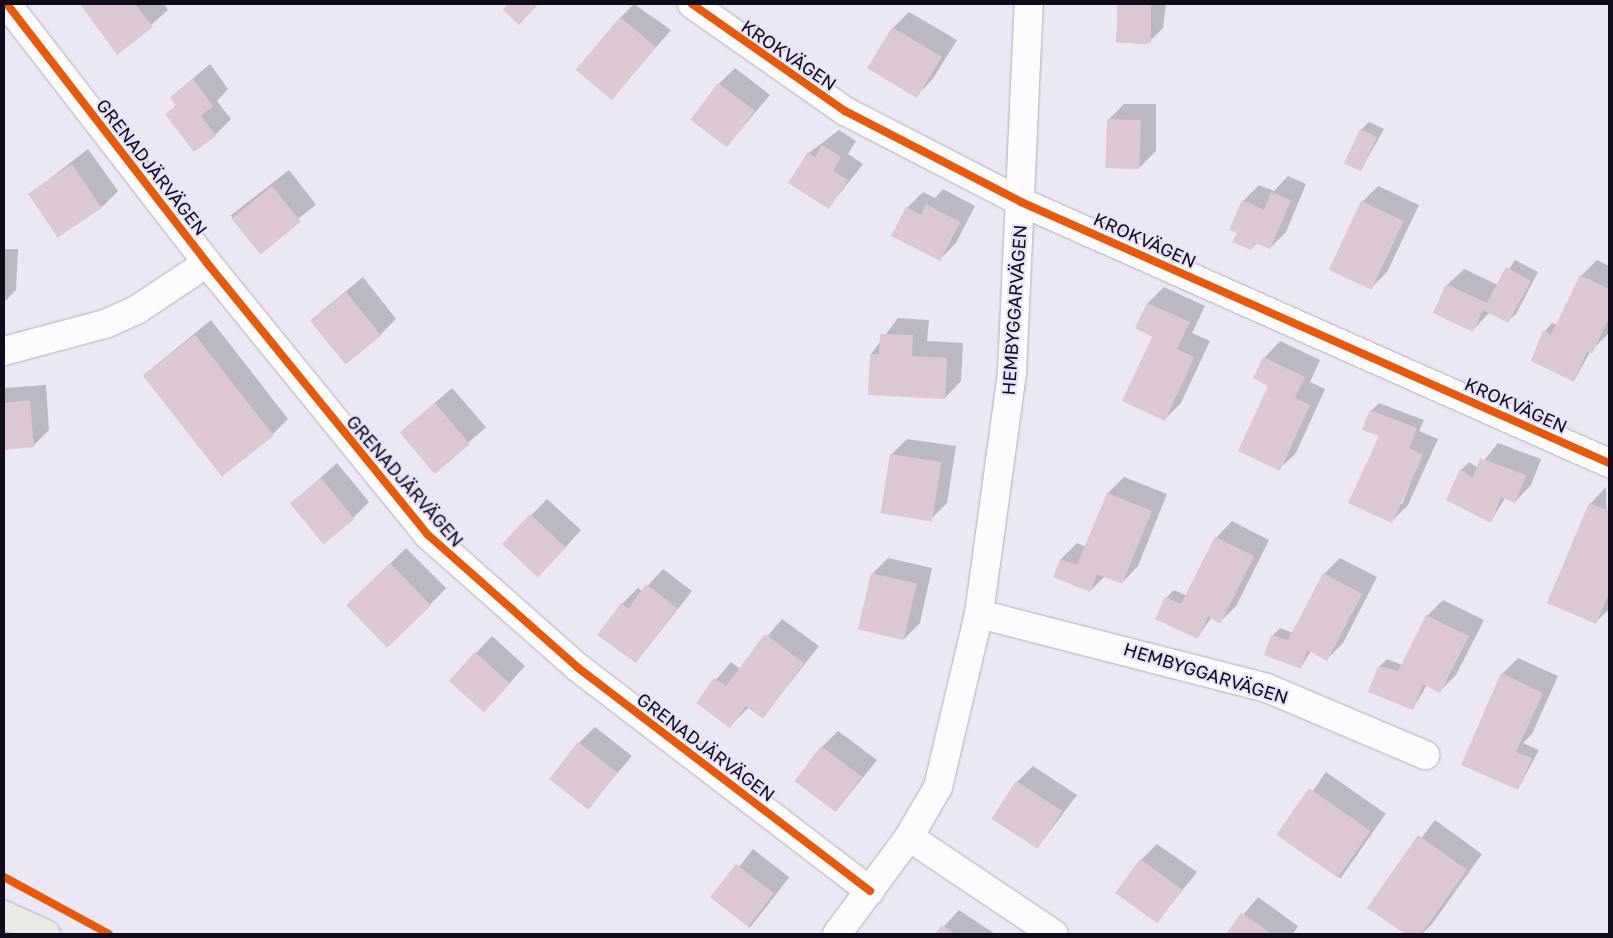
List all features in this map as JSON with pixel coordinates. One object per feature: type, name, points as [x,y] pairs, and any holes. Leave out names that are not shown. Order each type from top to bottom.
[{"type":"main road","points":[[4,915],[46,934]]},
{"type":"street","name":"GRENADJÄRVÄGEN","points":[[7,4],[207,263],[378,478],[476,582],[577,667],[870,891]]},
{"type":"street","name":"KROKVÄGEN","points":[[692,4],[845,111],[1021,202],[1609,463]]},
{"type":"street","name":"HEMBYGGARVÄGEN","points":[[837,934],[909,837],[938,787],[979,614],[1012,372],[1030,4]]},
{"type":"street","points":[[4,351],[105,324],[138,309],[207,263]]},
{"type":"street","name":"HEMBYGGARVÄGEN","points":[[979,614],[1267,688],[1425,755]]},
{"type":"street","points":[[909,837],[1054,934]]},
{"type":"building","points":[[80,4],[135,4],[153,27],[117,55]]},
{"type":"building","points":[[508,4],[538,4],[519,25],[503,10]]},
{"type":"building","points":[[1117,4],[1151,4],[1151,43],[1117,43]]},
{"type":"building","points":[[620,17],[656,47],[612,100],[576,70]]},
{"type":"building","points":[[892,27],[942,57],[917,98],[867,68]]},
{"type":"building","points":[[193,79],[213,106],[201,116],[216,136],[194,152],[165,114],[176,106],[170,97]]},
{"type":"building","points":[[718,83],[755,111],[727,147],[690,120]]},
{"type":"building","points":[[1107,119],[1141,120],[1139,169],[1105,168]]},
{"type":"building","points":[[1360,129],[1377,137],[1361,171],[1344,163]]},
{"type":"building","points":[[822,145],[841,157],[833,171],[848,180],[829,209],[788,183],[808,152],[815,157]]},
{"type":"building","points":[[72,164],[102,208],[58,238],[28,194]]},
{"type":"building","points":[[272,186],[301,222],[261,254],[232,219]]},
{"type":"building","points":[[1271,192],[1291,200],[1270,249],[1255,243],[1251,250],[1232,242],[1237,233],[1229,230],[1242,200],[1264,210]]},
{"type":"building","points":[[1361,201],[1404,221],[1371,290],[1329,270]]},
{"type":"building","points":[[926,204],[960,222],[940,261],[891,236],[906,207],[921,215]]},
{"type":"building","points":[[1506,267],[1531,281],[1508,323],[1483,310],[1473,332],[1433,313],[1446,284],[1487,303]]},
{"type":"building","points":[[1580,275],[1609,289],[1609,318],[1592,354],[1587,351],[1574,382],[1531,361],[1543,330],[1551,335]]},
{"type":"building","points":[[346,292],[381,336],[345,364],[310,321]]},
{"type":"building","points":[[1147,303],[1190,322],[1177,349],[1194,357],[1165,421],[1122,401],[1152,337],[1135,328]]},
{"type":"building","points":[[880,334],[913,335],[912,356],[947,358],[945,399],[868,395],[870,354],[879,354]]},
{"type":"building","points":[[195,335],[274,436],[222,476],[143,376]]},
{"type":"building","points":[[1263,357],[1305,377],[1295,398],[1310,405],[1280,471],[1238,451],[1268,386],[1253,378]]},
{"type":"building","points":[[30,400],[34,447],[4,450],[4,403]]},
{"type":"building","points":[[435,403],[470,444],[434,474],[400,433]]},
{"type":"building","points":[[1370,410],[1417,428],[1409,448],[1423,455],[1392,523],[1348,503],[1379,436],[1362,430]]},
{"type":"building","points":[[890,454],[941,462],[932,521],[881,513]]},
{"type":"building","points":[[1480,458],[1526,475],[1515,503],[1501,497],[1491,523],[1446,500],[1460,469],[1473,478]]},
{"type":"building","points":[[321,478],[354,519],[323,544],[290,503]]},
{"type":"building","points":[[1107,493],[1152,511],[1122,584],[1097,574],[1090,592],[1053,577],[1060,559],[1077,565]]},
{"type":"building","points":[[1589,503],[1609,511],[1609,593],[1596,624],[1547,603]]},
{"type":"building","points":[[530,514],[566,547],[538,577],[502,544]]},
{"type":"building","points":[[1215,537],[1254,556],[1220,624],[1208,616],[1198,639],[1155,619],[1165,597],[1181,604]]},
{"type":"building","points":[[390,563],[431,605],[387,648],[346,605]]},
{"type":"building","points":[[871,573],[917,584],[904,640],[858,630]]},
{"type":"building","points":[[1323,573],[1362,594],[1327,661],[1307,650],[1301,669],[1264,655],[1271,635],[1288,640]]},
{"type":"building","points":[[646,584],[677,608],[636,663],[597,635],[621,603],[628,609]]},
{"type":"building","points":[[1426,615],[1469,636],[1440,693],[1423,684],[1413,710],[1368,692],[1378,666],[1398,671]]},
{"type":"building","points":[[765,634],[804,663],[763,719],[746,706],[730,728],[696,703],[714,678],[726,686]]},
{"type":"building","points":[[475,652],[510,683],[484,712],[449,681]]},
{"type":"building","points":[[1501,673],[1543,693],[1516,752],[1532,758],[1518,790],[1461,765]]},
{"type":"building","points":[[578,742],[617,773],[588,810],[549,779]]},
{"type":"building","points":[[821,746],[862,777],[835,812],[795,781]]},
{"type":"building","points":[[1016,781],[1062,811],[1038,849],[991,819]]},
{"type":"building","points":[[1309,788],[1370,831],[1338,878],[1276,835]]},
{"type":"building","points":[[1418,835],[1467,870],[1421,934],[1405,934],[1367,908]]},
{"type":"building","points":[[1140,859],[1182,890],[1157,924],[1115,893]]},
{"type":"building","points":[[736,864],[774,894],[748,927],[710,897]]},
{"type":"building","points":[[1241,913],[1272,934],[1226,934]]},
{"type":"building","points":[[942,925],[955,934],[935,934]]},
{"type":"cycle path","points":[[7,4],[207,263],[428,535],[577,667],[870,891]]},
{"type":"cycle path","points":[[692,4],[845,111],[1021,202],[1609,463]]},
{"type":"cycle path","points":[[4,877],[109,934]]}]
